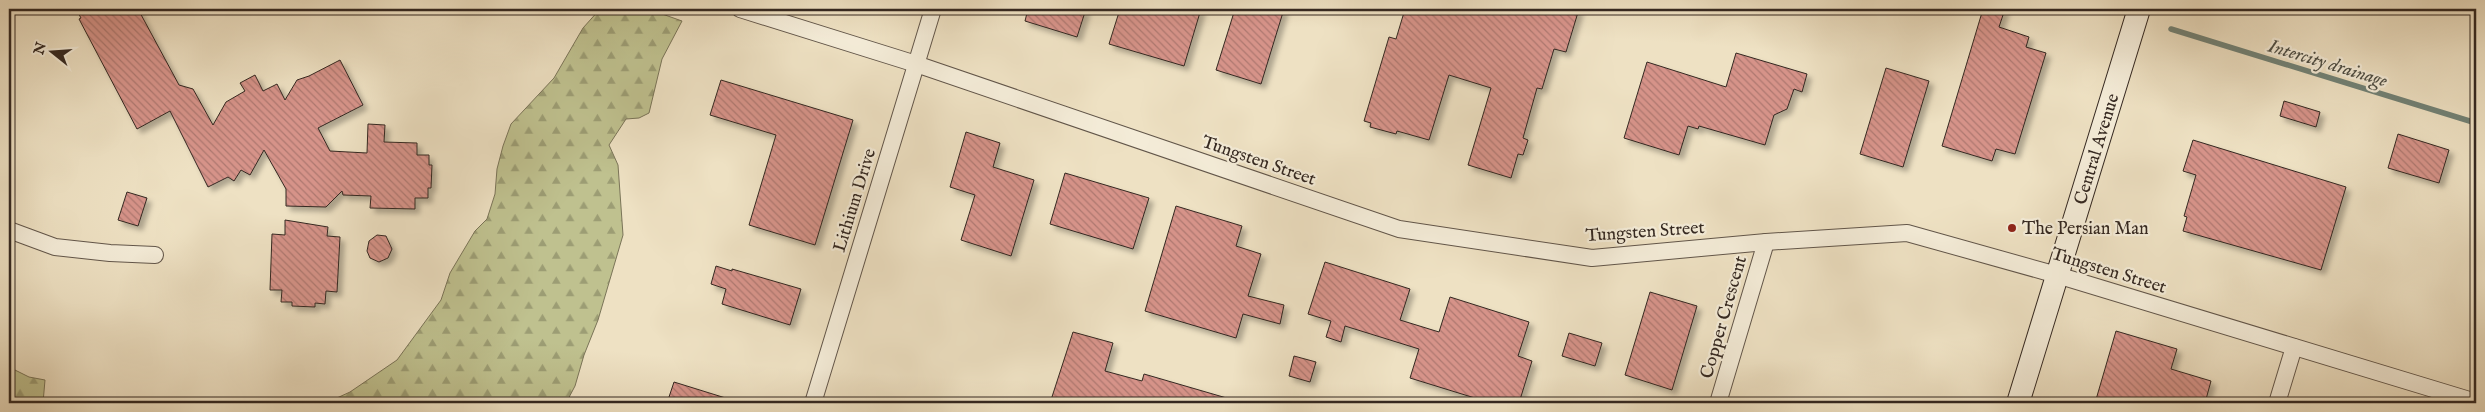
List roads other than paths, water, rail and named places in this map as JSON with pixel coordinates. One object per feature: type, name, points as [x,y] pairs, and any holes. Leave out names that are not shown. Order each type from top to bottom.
[{"type":"main road","name":"Central Avenue","points":[[2018,403],[2139,9]]},
{"type":"street","name":"Tungsten Street","points":[[740,9],[916,64],[1399,229],[1592,258],[1766,242],[1907,233],[2057,275],[2476,402]]},
{"type":"street","name":"Lithium Drive","points":[[813,403],[933,9]]},
{"type":"street","points":[[9,230],[55,247],[110,253],[155,254]]},
{"type":"street","name":"Copper Crescent","points":[[1718,403],[1766,242]]},
{"type":"street","points":[[2277,403],[2294,347]]},
{"type":"waterway","name":"Intercity drainage","points":[[2094,9],[2098,10]]},
{"type":"waterway","name":"Intercity drainage","points":[[2171,29],[2476,123]]},
{"type":"place","name":"The Persian Man","points":[[2012,228]]}]
